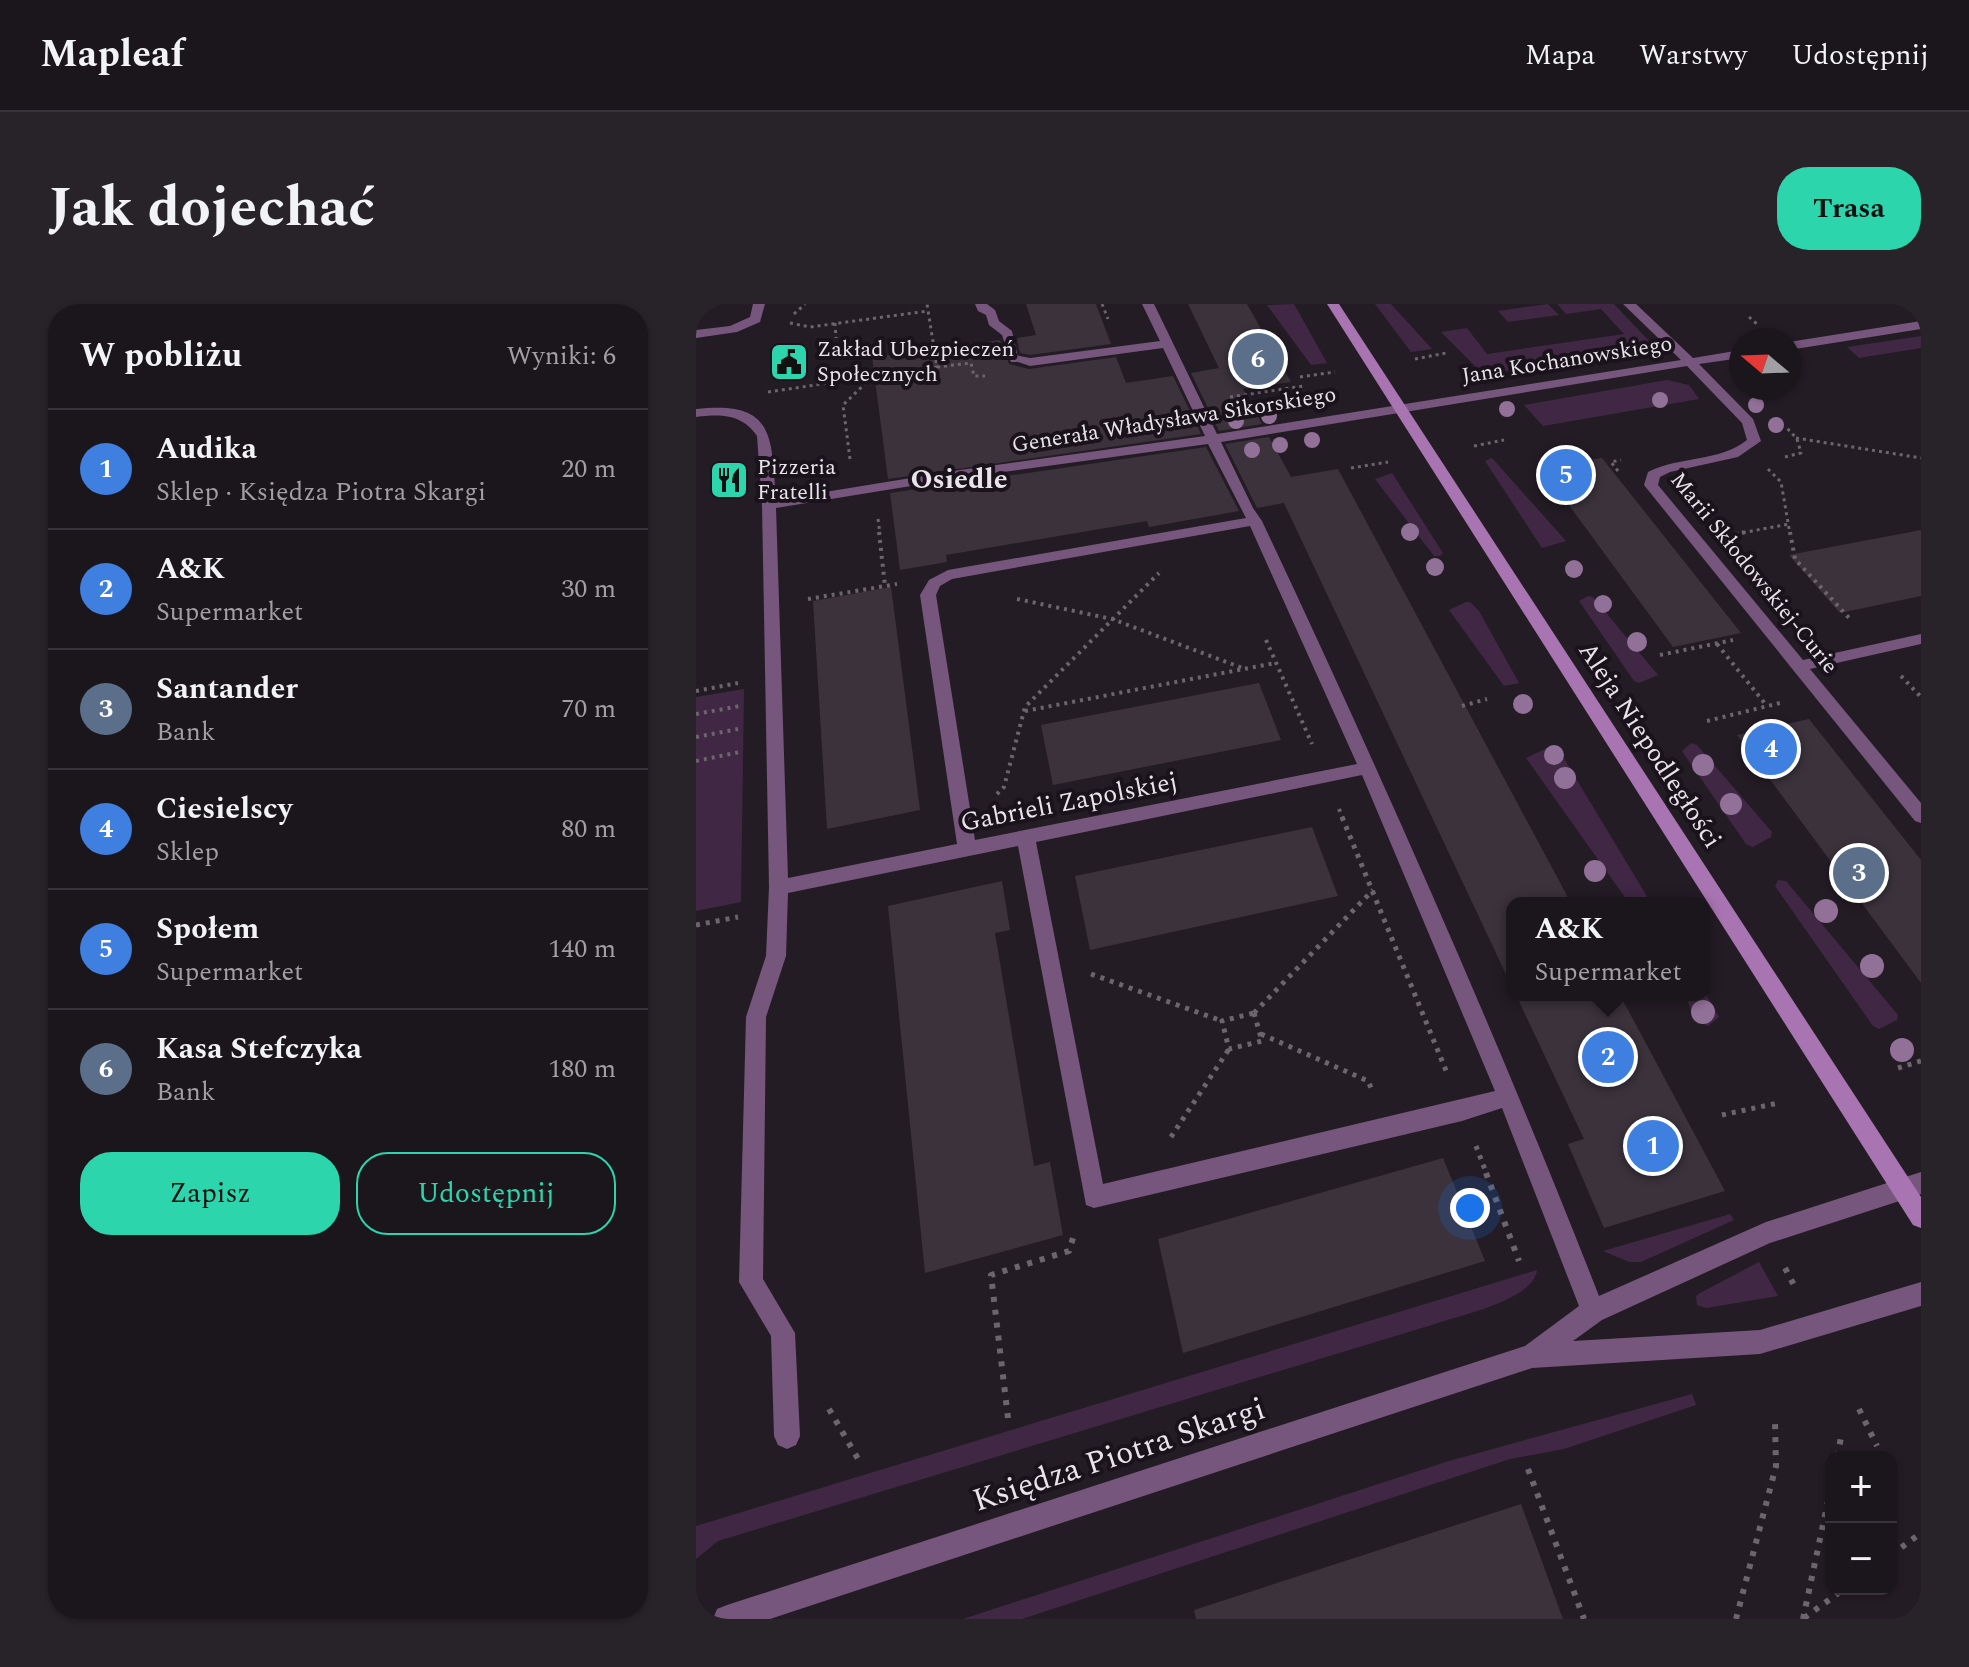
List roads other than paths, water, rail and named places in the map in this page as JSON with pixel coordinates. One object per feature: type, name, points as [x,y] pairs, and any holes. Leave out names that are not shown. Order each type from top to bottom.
[{"type":"street","points":[[981,304],[982,309],[991,313],[993,322],[1008,334],[1015,359],[1030,362],[1165,344]]},
{"type":"street","points":[[1148,304],[1246,509],[1255,521],[1368,768],[1507,1097],[1593,1311]]},
{"type":"street","name":"Aleja Niepodległości","points":[[1333,304],[1401,407],[1428,455],[1912,1186],[1921,1217]]},
{"type":"street","points":[[1629,304],[1687,361]]},
{"type":"street","points":[[696,334],[733,329],[758,310]]},
{"type":"street","points":[[1801,344],[1921,325]]},
{"type":"street","name":"Jana Kochanowskiego","points":[[1401,407],[1729,356]]},
{"type":"street","name":"Marii Skłodowskiej-Curie","points":[[1687,361],[1748,422],[1754,441],[1747,448],[1665,467],[1653,475],[1651,485],[1921,816]]},
{"type":"street","name":"Generała Władysława Sikorskiego","points":[[769,505],[1213,439],[1401,407]]},
{"type":"street","points":[[696,413],[738,411],[758,426],[764,436],[769,505],[779,887],[776,956],[756,1017],[751,1282],[783,1333],[787,1436]]},
{"type":"street","points":[[967,848],[928,595],[934,583],[948,575],[1255,521]]},
{"type":"street","points":[[1799,666],[1921,639]]},
{"type":"street","name":"Gabrieli Zapolskiej","points":[[779,887],[1368,768]]},
{"type":"street","points":[[1026,837],[1094,1197],[1507,1097]]},
{"type":"street","name":"Księdza Piotra Skargi","points":[[1532,1356],[1593,1311],[1766,1233],[1912,1186]]},
{"type":"street","name":"Księdza Piotra Skargi","points":[[727,1619],[1532,1356],[1760,1342],[1921,1294]]},
{"type":"place","name":"Kasa Stefczyka","points":[[1258,359]]},
{"type":"place","name":"Zakład Ubezpieczeń Społecznych","points":[[789,362]]},
{"type":"place","name":"Społem","points":[[1566,475]]},
{"type":"place","name":"Pizzeria Fratelli","points":[[729,480]]},
{"type":"place","name":"Ciesielscy","points":[[1771,749]]},
{"type":"place","name":"Santander","points":[[1859,873]]},
{"type":"place","name":"A&K","points":[[1608,1057]]},
{"type":"place","name":"Audika","points":[[1653,1146]]},
{"type":"district","name":"Osiedle","points":[[959,479]]}]
